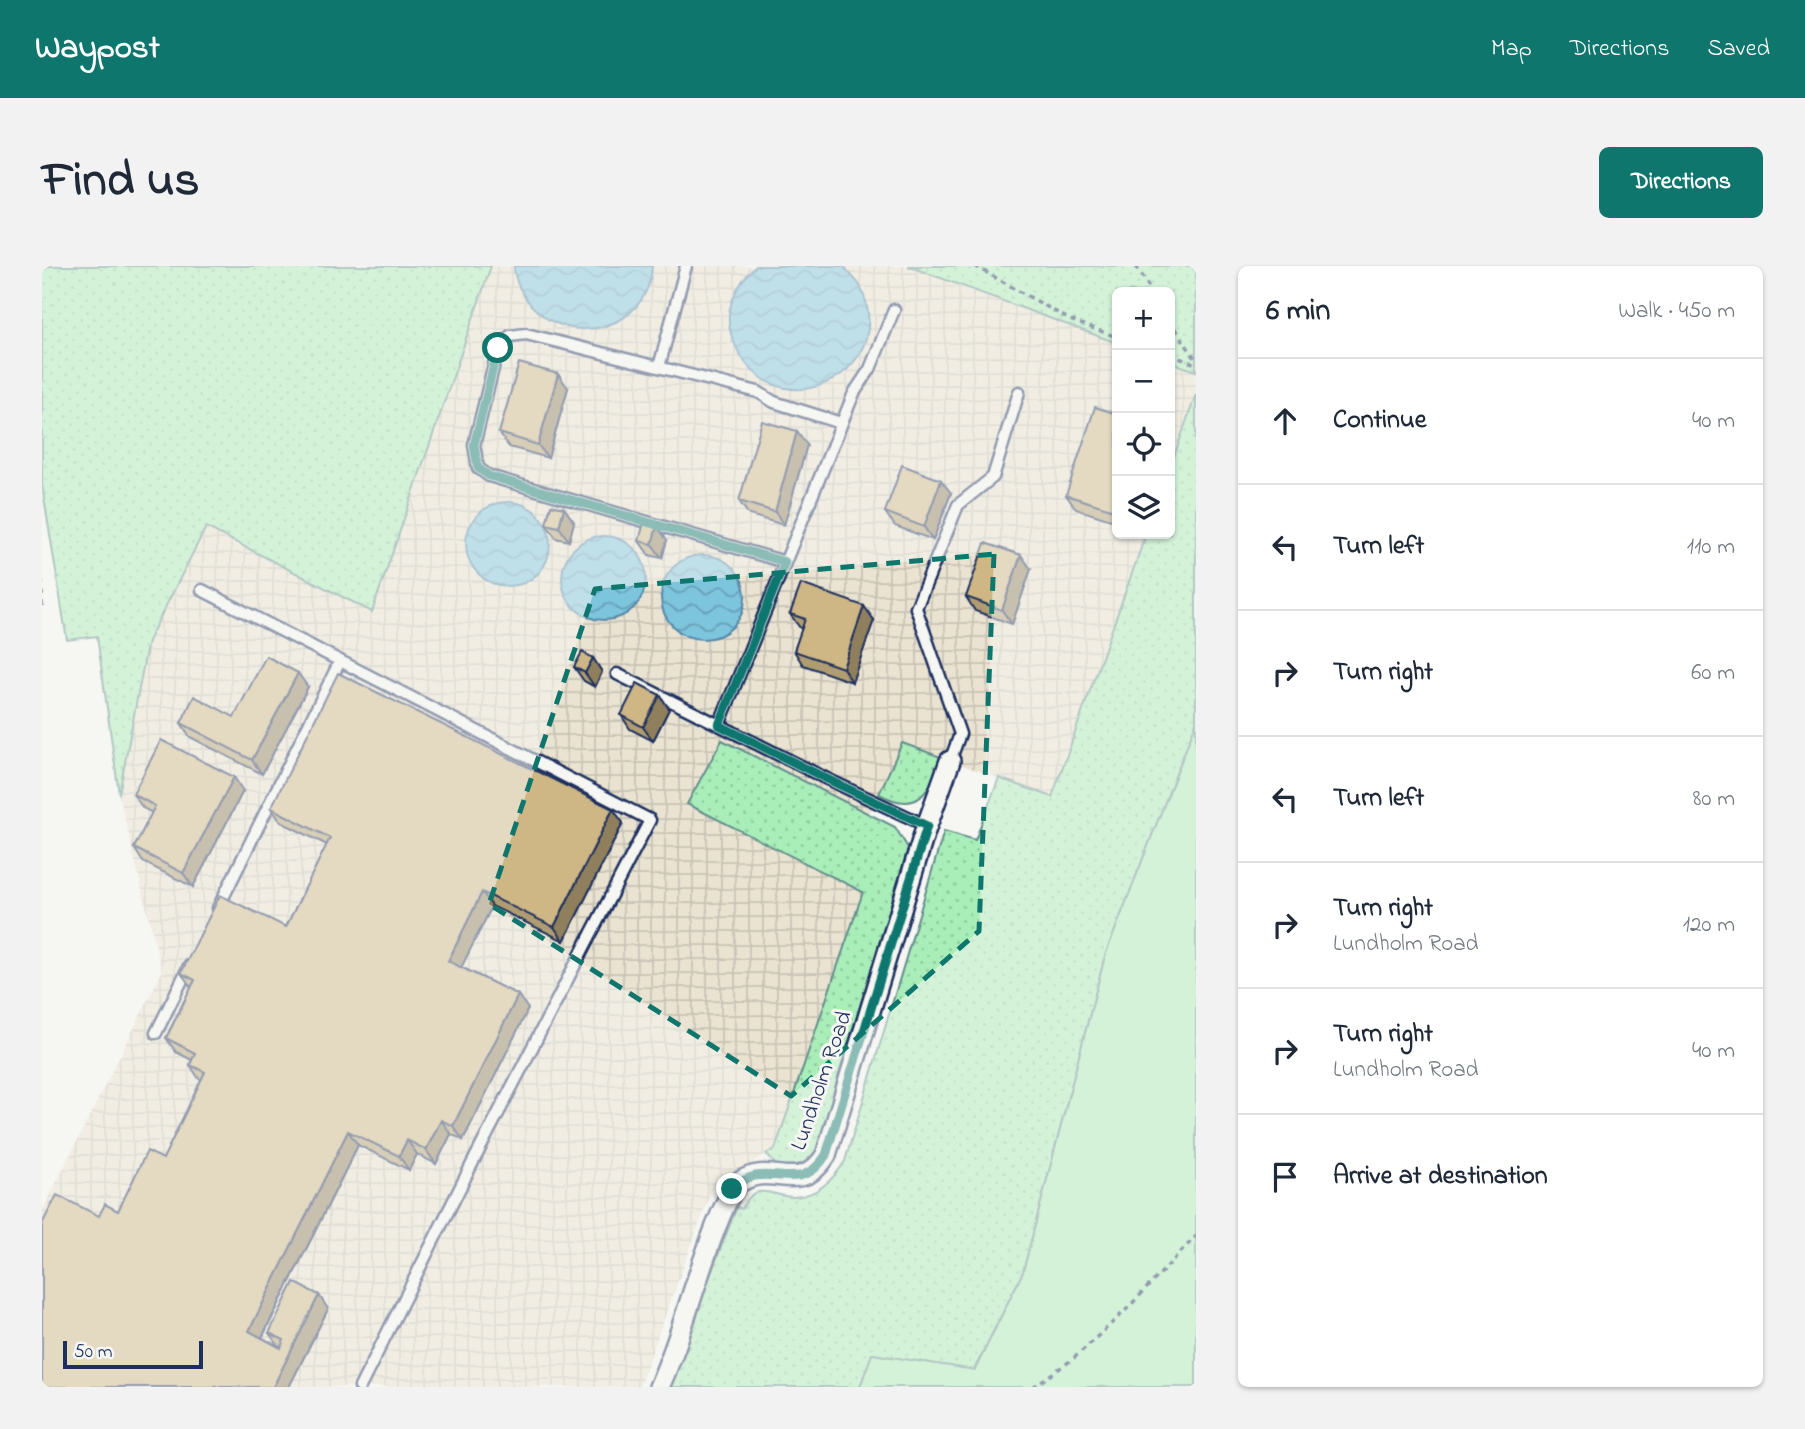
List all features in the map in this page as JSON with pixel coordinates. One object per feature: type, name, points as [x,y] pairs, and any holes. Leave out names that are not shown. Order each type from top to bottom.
[{"type":"street","name":"Lundholm Road","points":[[659,1387],[732,1189],[739,1182],[763,1174],[801,1177],[819,1166],[826,1155],[927,826],[950,761]]},
{"type":"lane","points":[[659,367],[686,266]]},
{"type":"lane","points":[[719,725],[841,423],[854,393],[870,369],[894,310]]},
{"type":"lane","points":[[785,562],[489,476],[478,468],[474,445],[498,348],[510,336],[526,334],[758,392],[774,402],[841,423]]},
{"type":"lane","points":[[950,761],[960,734],[916,608],[958,505],[993,477],[1019,391]]},
{"type":"lane","points":[[202,590],[650,820],[360,1387]]},
{"type":"lane","points":[[211,922],[340,661]]},
{"type":"lane","points":[[617,674],[927,826]]},
{"type":"lane","points":[[156,1033],[193,959]]},
{"type":"path","points":[[975,266],[1070,320],[1112,335]]},
{"type":"path","points":[[1136,266],[1150,287]]},
{"type":"path","points":[[1175,328],[1196,362]]},
{"type":"path","points":[[1175,356],[1196,362]]},
{"type":"path","points":[[42,581],[42,609]]},
{"type":"path","points":[[1033,1387],[1073,1359],[1125,1311],[1196,1236]]},
{"type":"highlighted area","points":[[994,554],[979,931],[791,1096],[489,904],[595,589]]},
{"type":"shaded area","points":[[42,266],[935,266],[939,279],[1112,341],[1112,539],[1144,539],[1052,798],[903,743],[869,814],[722,740],[687,804],[863,892],[775,1149],[713,1187],[639,1387],[42,1387],[42,1211],[162,972],[119,795],[97,636],[67,640],[42,485]]},
{"type":"shaded area","points":[[1175,364],[1196,371],[1196,394],[1175,454]]},
{"type":"green space","points":[[42,266],[491,266],[372,612],[206,527],[148,641],[119,794],[97,636],[67,640],[42,485]]},
{"type":"green space","points":[[908,266],[1196,266],[1196,371],[1175,364],[1175,287],[1112,287],[1112,341]]},
{"type":"green space","points":[[1196,394],[1196,723],[1105,956],[1023,1272],[974,1370],[872,1354],[860,1387],[666,1387],[737,1207],[742,1209],[747,1200],[758,1192],[793,1197],[809,1194],[830,1180],[845,1161],[944,831],[975,840],[999,778],[1052,797],[1144,539],[1175,539],[1175,454]]},
{"type":"green space","points":[[1196,723],[1196,1387],[860,1387],[872,1354],[975,1370],[1023,1272],[1105,956]]},
{"type":"green space","points":[[722,740],[895,827],[908,848],[816,1152],[803,1163],[793,1165],[776,1165],[766,1154],[775,1149],[863,892],[687,804]]},
{"type":"green space","points":[[902,743],[941,757],[927,790],[913,801],[904,802],[879,794]]},
{"type":"water","points":[[514,266],[652,266],[648,288],[637,305],[623,318],[605,326],[586,329],[566,327],[548,319],[531,305],[519,287]]},
{"type":"water","points":[[756,266],[843,266],[854,278],[860,286],[868,318],[863,346],[848,368],[826,383],[800,389],[773,384],[750,367],[732,337],[729,317],[737,289]]},
{"type":"water","points":[[500,502],[516,502],[532,509],[543,520],[550,536],[547,560],[538,574],[516,586],[500,586],[484,579],[473,568],[466,552],[466,536],[473,520],[484,509]]},
{"type":"water","points":[[596,536],[612,536],[628,543],[639,554],[646,570],[643,594],[634,608],[612,620],[596,620],[580,613],[569,602],[562,586],[562,570],[569,554],[580,543]]},
{"type":"water","points":[[695,555],[711,555],[727,562],[738,573],[745,589],[742,613],[733,627],[711,639],[695,639],[679,632],[668,621],[661,605],[661,589],[668,573],[679,562]]},
{"type":"building","points":[[519,363],[558,374],[538,445],[499,433]]},
{"type":"building","points":[[1095,407],[1112,412],[1112,509],[1066,495]]},
{"type":"building","points":[[762,421],[797,431],[775,512],[739,501]]},
{"type":"building","points":[[902,465],[941,480],[924,527],[885,512]]},
{"type":"building","points":[[551,505],[564,508],[559,527],[546,524]]},
{"type":"building","points":[[644,522],[657,526],[652,544],[639,541]]},
{"type":"building","points":[[985,543],[1021,555],[1002,610],[966,597]]},
{"type":"building","points":[[801,584],[864,606],[843,668],[794,651],[805,619],[790,614]]},
{"type":"building","points":[[582,652],[593,658],[585,673],[574,667]]},
{"type":"building","points":[[266,656],[298,673],[252,760],[181,723],[194,696],[234,717]]},
{"type":"building","points":[[338,673],[613,809],[554,927],[482,892],[448,961],[518,995],[453,1126],[441,1120],[426,1150],[407,1140],[399,1156],[348,1131],[249,1331],[281,1348],[284,1340],[269,1333],[294,1282],[319,1295],[273,1387],[42,1387],[42,1224],[57,1195],[99,1216],[105,1204],[118,1211],[147,1151],[163,1159],[205,1072],[190,1065],[195,1053],[166,1038],[195,980],[181,973],[220,895],[286,927],[330,838],[271,808]]},
{"type":"building","points":[[637,683],[660,695],[643,727],[621,715]]},
{"type":"building","points":[[161,740],[234,777],[183,873],[134,848],[155,806],[133,794]]},
{"type":"route","points":[[498,348],[474,445],[478,468],[489,476],[785,562],[719,725],[927,826],[826,1155],[819,1166],[801,1177],[763,1174],[739,1182],[732,1189]]}]
